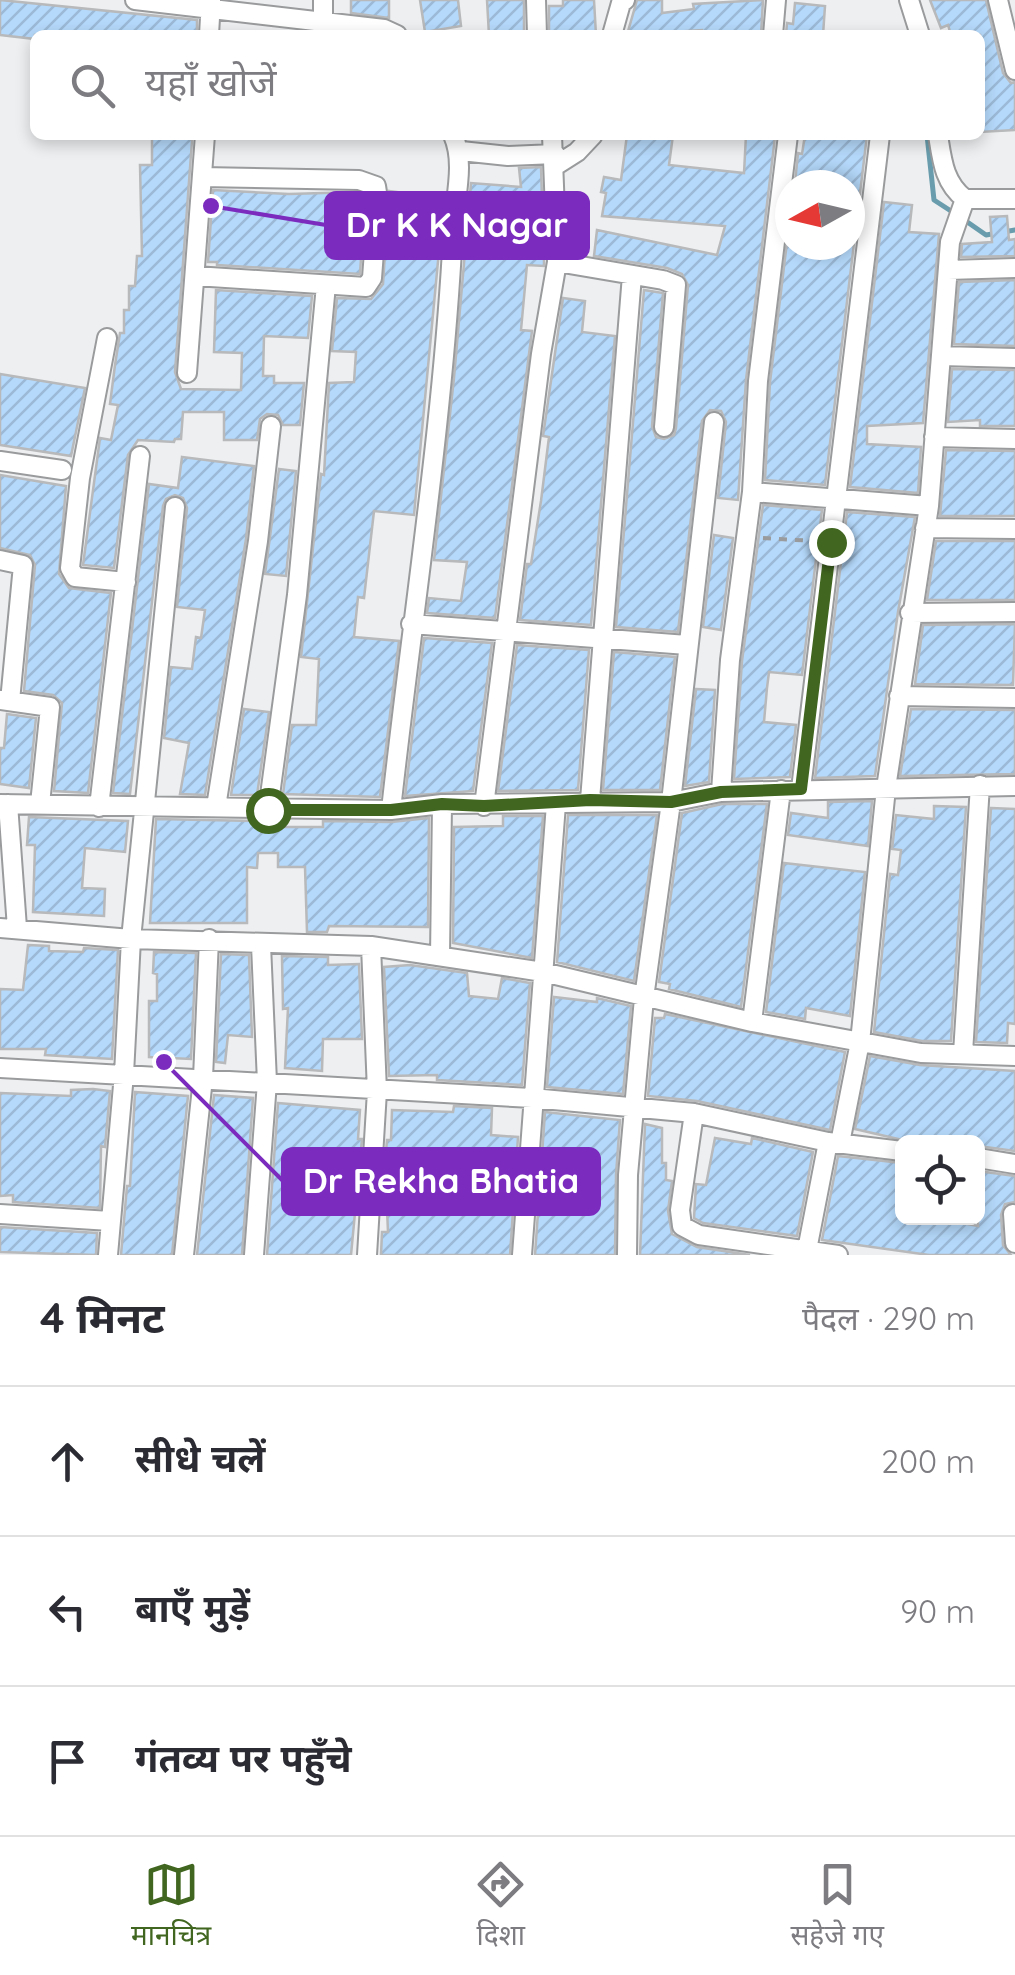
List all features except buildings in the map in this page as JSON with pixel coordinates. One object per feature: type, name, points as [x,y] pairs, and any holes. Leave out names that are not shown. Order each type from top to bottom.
[{"type":"street","points":[[136,0],[211,4],[386,30]]},
{"type":"street","points":[[323,0],[323,22]]},
{"type":"street","points":[[536,0],[537,30]]},
{"type":"street","points":[[613,30],[625,0]]},
{"type":"street","points":[[773,30],[776,0]]},
{"type":"street","points":[[909,0],[918,30]]},
{"type":"street","points":[[998,0],[1015,70]]},
{"type":"street","points":[[209,30],[211,4]]},
{"type":"street","points":[[187,373],[205,140]]},
{"type":"street","points":[[391,810],[446,354],[457,143],[508,156],[577,152],[588,140]]},
{"type":"street","points":[[721,792],[730,660],[752,492],[758,381],[787,140]]},
{"type":"street","points":[[801,789],[879,140]]},
{"type":"street","points":[[939,140],[944,172],[964,204]]},
{"type":"street","points":[[484,806],[540,354],[557,262],[554,152]]},
{"type":"street","points":[[196,276],[366,287],[371,282],[378,199],[376,186],[359,180],[202,177]]},
{"type":"street","points":[[964,204],[1015,199]]},
{"type":"street","points":[[807,1250],[860,1042],[886,788],[929,506],[950,242],[964,204]]},
{"type":"street","points":[[557,262],[672,282],[677,289],[664,427]]},
{"type":"street","points":[[948,270],[1015,268]]},
{"type":"street","points":[[590,800],[632,275]]},
{"type":"street","points":[[268,810],[297,595],[326,285]]},
{"type":"street","points":[[108,338],[80,478],[70,568],[75,577],[126,582]]},
{"type":"street","points":[[941,356],[1015,358]]},
{"type":"street","points":[[626,1255],[628,1175],[644,998],[671,802],[714,422]]},
{"type":"street","points":[[216,807],[271,426]]},
{"type":"street","points":[[934,437],[1015,439]]},
{"type":"street","points":[[99,807],[140,456]]},
{"type":"street","points":[[0,461],[62,470]]},
{"type":"street","points":[[752,492],[929,506]]},
{"type":"street","points":[[108,1255],[131,939],[175,507]]},
{"type":"street","points":[[925,528],[1015,529]]},
{"type":"street","points":[[0,560],[24,565],[5,700],[50,707],[40,804]]},
{"type":"street","points":[[910,613],[1015,612]]},
{"type":"street","points":[[412,624],[688,645]]},
{"type":"street","points":[[899,696],[1015,698]]},
{"type":"street","points":[[963,1053],[980,785]]},
{"type":"street","points":[[1015,786],[721,792],[671,802],[442,804],[391,810],[4,804],[8,928],[131,939],[372,946],[543,972],[752,1022],[921,1053],[1015,1056]]},
{"type":"street","points":[[752,1022],[782,790]]},
{"type":"street","points":[[440,956],[442,804]]},
{"type":"street","points":[[522,1255],[556,804]]},
{"type":"street","points":[[184,1255],[203,1078],[209,939]]},
{"type":"street","points":[[254,1255],[267,1082],[261,944]]},
{"type":"street","points":[[367,1255],[377,1091],[372,946]]},
{"type":"street","points":[[0,1068],[532,1098],[694,1113],[834,1143],[895,1150]]},
{"type":"street","points":[[694,1113],[680,1210],[682,1226],[699,1235],[838,1255]]},
{"type":"street","points":[[985,1159],[1015,1164]]},
{"type":"street","points":[[0,1214],[110,1220]]},
{"type":"street","points":[[1013,1214],[1015,1243]]},
{"type":"path","points":[[744,538],[831,542]]},
{"type":"waterway","points":[[928,140],[934,200],[954,213]]},
{"type":"waterway","points":[[963,219],[986,235],[1015,230]]},
{"type":"place","name":"Dr K K Nagar","points":[[211,206]]},
{"type":"place","name":"Dr Rekha Bhatia","points":[[164,1062]]},
{"type":"route","points":[[268,810],[391,810],[442,804],[484,806],[590,800],[671,802],[721,792],[801,789],[831,542]]}]
